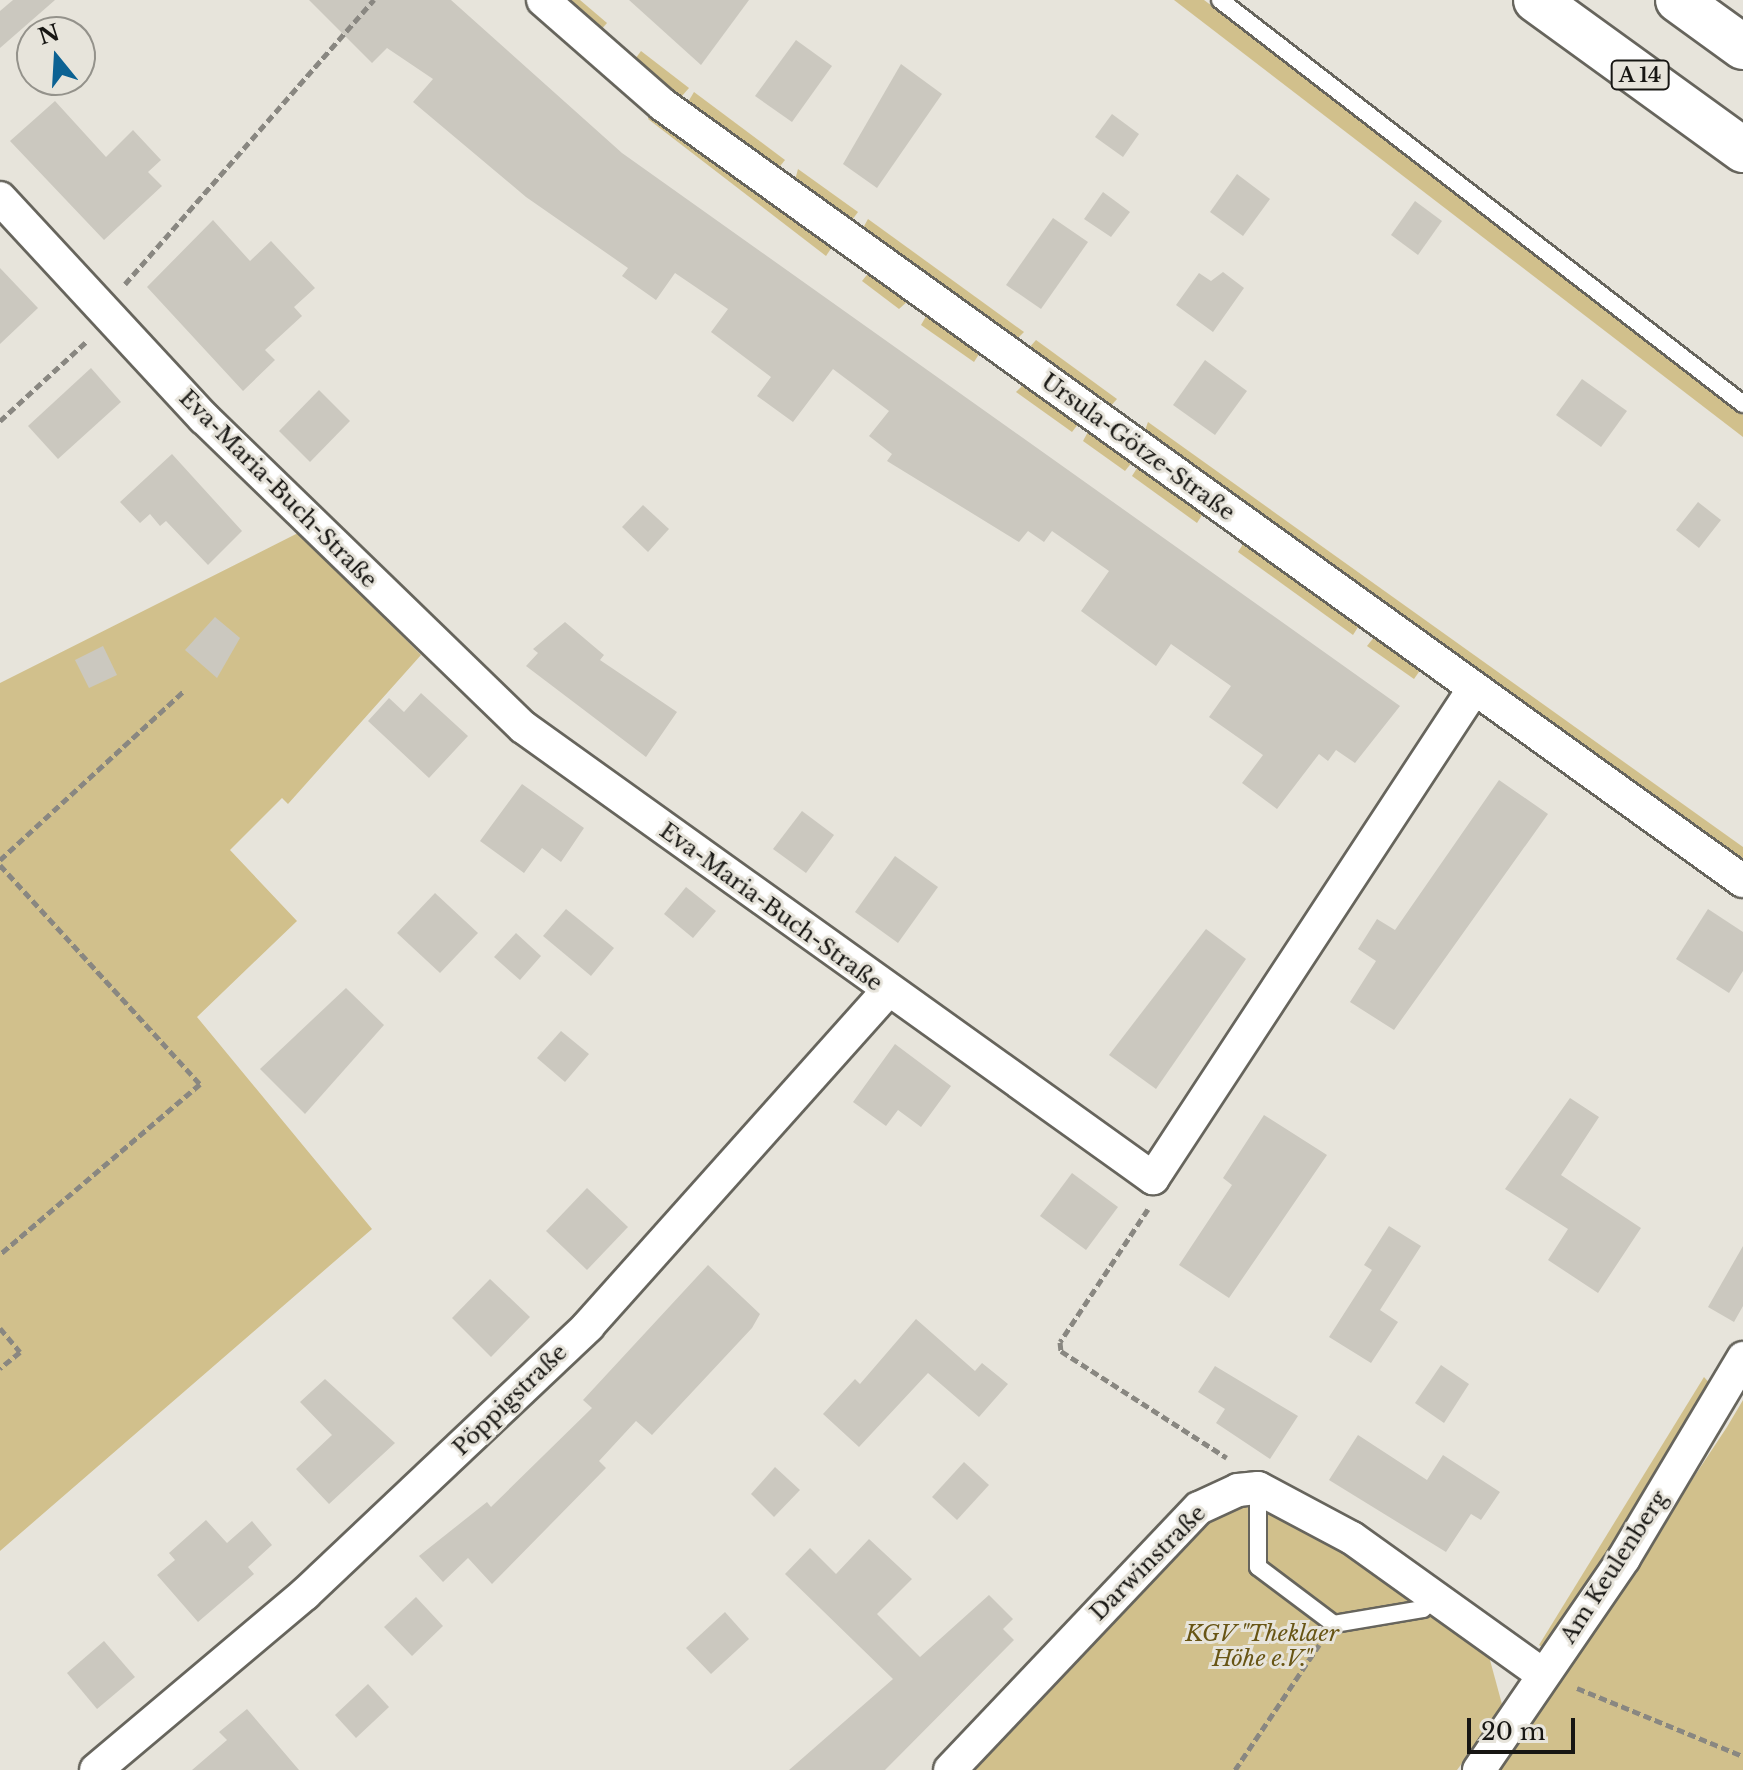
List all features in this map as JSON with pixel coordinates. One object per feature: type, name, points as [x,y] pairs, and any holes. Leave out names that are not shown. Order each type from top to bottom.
[{"type":"highway","name":"A 14","points":[[1536,0],[1743,150]]},
{"type":"highway","points":[[1678,0],[1743,47]]},
{"type":"street","name":"Ursula-Götze-Straße","points":[[543,0],[663,105],[1473,690],[1743,881]]},
{"type":"street","name":"Eva-Maria-Buch-Straße","points":[[0,198],[107,314],[523,727],[887,991],[1153,1178]]},
{"type":"street","points":[[1153,1178],[1473,690]]},
{"type":"street","name":"Pöppigstraße","points":[[96,1770],[305,1594],[588,1326],[887,991]]},
{"type":"street","name":"Am Keulenberg","points":[[1479,1770],[1624,1558],[1743,1358]]},
{"type":"street","points":[[1248,1489],[1352,1538],[1542,1674]]},
{"type":"street","name":"Darwinstraße","points":[[950,1770],[1199,1508],[1248,1489]]},
{"type":"lane","points":[[1220,0],[1743,404]]},
{"type":"lane","points":[[1248,1489],[1258,1567],[1334,1624],[1423,1609],[1435,1595]]},
{"type":"path","points":[[0,421],[107,314],[374,0]]},
{"type":"path","points":[[0,1254],[200,1084],[0,862],[184,691]]},
{"type":"path","points":[[1153,1178],[1148,1210],[1061,1351],[1225,1455],[1248,1489]]},
{"type":"path","points":[[0,1328],[20,1352],[0,1368]]},
{"type":"path","points":[[1235,1770],[1334,1624]]},
{"type":"path","points":[[1542,1674],[1743,1756]]},
{"type":"green space","points":[[562,0],[580,0],[607,23],[599,32]]},
{"type":"green space","points":[[1174,0],[1204,0],[1329,93],[1743,415],[1743,437]]},
{"type":"green space","points":[[641,51],[689,88],[681,97],[633,62]]},
{"type":"green space","points":[[694,92],[785,160],[777,170],[688,102]]},
{"type":"green space","points":[[654,110],[834,244],[826,256],[648,119]]},
{"type":"green space","points":[[798,169],[858,212],[852,220],[795,180]]},
{"type":"green space","points":[[868,219],[1024,332],[1018,338],[863,228]]},
{"type":"green space","points":[[870,271],[909,300],[899,309],[862,281]]},
{"type":"green space","points":[[928,313],[981,351],[974,362],[921,325]]},
{"type":"green space","points":[[1036,340],[1117,399],[1109,408],[1029,348]]},
{"type":"green space","points":[[1025,383],[1079,423],[1072,432],[1016,392]]},
{"type":"green space","points":[[1148,422],[1743,847],[1743,866],[1144,433]]},
{"type":"green space","points":[[1089,430],[1133,461],[1125,471],[1083,441]]},
{"type":"green space","points":[[1139,465],[1204,512],[1197,523],[1132,476]]},
{"type":"green space","points":[[300,532],[421,655],[288,804],[282,798],[230,850],[297,921],[197,1017],[372,1229],[0,1551],[0,683]]},
{"type":"green space","points":[[1245,541],[1360,624],[1353,635],[1238,552]]},
{"type":"green space","points":[[1375,636],[1421,669],[1414,679],[1367,646]]},
{"type":"green space","points":[[1704,1377],[1713,1387],[1545,1649],[1539,1645]]},
{"type":"green space","points":[[1743,1400],[1743,1770],[1500,1770],[1727,1427]]},
{"type":"green space","name":"KGV \"Theklaer Höhe e.V.\"","points":[[1245,1504],[1274,1506],[1487,1649],[1503,1708],[1457,1770],[972,1770],[1186,1545],[1217,1515]]},
{"type":"building","points":[[13,0],[55,0],[37,16],[16,16],[16,34],[0,48],[0,11]]},
{"type":"building","points":[[309,0],[451,0],[622,153],[1400,706],[1355,763],[1336,750],[1328,761],[1319,754],[1277,809],[1242,783],[1263,755],[1209,717],[1231,686],[1171,644],[1156,666],[1081,611],[1109,571],[1052,531],[1044,542],[1028,531],[1019,542],[887,461],[892,454],[869,436],[889,411],[833,369],[793,422],[757,396],[771,377],[711,332],[728,309],[675,273],[656,300],[622,276],[628,268],[526,197],[413,102],[433,79],[387,48],[372,63]]},
{"type":"building","points":[[629,0],[749,0],[701,65]]},
{"type":"building","points":[[796,40],[832,66],[792,122],[755,96]]},
{"type":"building","points":[[901,64],[942,94],[877,188],[843,164]]},
{"type":"building","points":[[55,101],[106,157],[133,130],[161,160],[148,172],[162,186],[104,240],[10,141]]},
{"type":"building","points":[[1112,114],[1139,134],[1123,157],[1095,137]]},
{"type":"building","points":[[1237,174],[1270,199],[1243,236],[1210,212]]},
{"type":"building","points":[[1103,192],[1130,212],[1111,237],[1084,219]]},
{"type":"building","points":[[1415,201],[1442,221],[1418,255],[1391,235]]},
{"type":"building","points":[[1053,218],[1088,242],[1041,309],[1006,285]]},
{"type":"building","points":[[213,220],[250,261],[271,241],[315,288],[294,307],[302,316],[265,350],[275,360],[243,391],[147,287]]},
{"type":"building","points":[[0,268],[38,308],[0,344]]},
{"type":"building","points":[[1223,272],[1244,288],[1213,332],[1176,305],[1199,273],[1211,281]]},
{"type":"building","points":[[1205,360],[1247,391],[1215,435],[1173,405]]},
{"type":"building","points":[[91,368],[121,402],[58,459],[28,426]]},
{"type":"building","points":[[1582,379],[1627,411],[1601,447],[1556,415]]},
{"type":"building","points":[[319,390],[350,421],[310,462],[279,431]]},
{"type":"building","points":[[172,454],[242,531],[208,565],[166,521],[160,526],[150,514],[140,523],[120,502]]},
{"type":"building","points":[[1698,502],[1721,520],[1699,548],[1676,530]]},
{"type":"building","points":[[643,505],[669,529],[648,552],[622,527]]},
{"type":"building","points":[[215,617],[240,638],[217,678],[185,650]]},
{"type":"building","points":[[565,622],[604,655],[600,660],[677,712],[646,757],[526,666],[538,653],[533,649]]},
{"type":"building","points":[[103,646],[117,675],[89,688],[75,660]]},
{"type":"building","points":[[421,693],[468,736],[429,778],[368,721],[389,698],[404,712]]},
{"type":"building","points":[[1499,780],[1548,814],[1394,1030],[1350,1002],[1376,961],[1358,949],[1377,919],[1395,930]]},
{"type":"building","points":[[522,784],[584,828],[561,862],[542,848],[524,873],[480,841]]},
{"type":"building","points":[[802,811],[834,835],[806,873],[773,849]]},
{"type":"building","points":[[895,856],[938,887],[898,943],[855,912]]},
{"type":"building","points":[[686,887],[716,911],[693,938],[664,914]]},
{"type":"building","points":[[435,893],[478,933],[440,973],[397,933]]},
{"type":"building","points":[[566,909],[614,948],[591,976],[543,936]]},
{"type":"building","points":[[1708,909],[1743,932],[1743,971],[1729,993],[1676,959]]},
{"type":"building","points":[[1206,929],[1246,959],[1156,1089],[1109,1055]]},
{"type":"building","points":[[516,933],[541,956],[520,980],[494,957]]},
{"type":"building","points":[[346,988],[384,1025],[305,1114],[260,1069]]},
{"type":"building","points":[[561,1031],[589,1054],[565,1082],[537,1058]]},
{"type":"building","points":[[895,1044],[951,1086],[921,1127],[898,1110],[886,1126],[853,1102]]},
{"type":"building","points":[[1570,1098],[1599,1117],[1561,1175],[1641,1228],[1598,1293],[1548,1260],[1568,1229],[1505,1189]]},
{"type":"building","points":[[1264,1115],[1327,1155],[1229,1298],[1179,1265],[1232,1185],[1223,1178]]},
{"type":"building","points":[[1072,1173],[1118,1207],[1086,1250],[1040,1216]]},
{"type":"building","points":[[587,1188],[628,1227],[587,1270],[546,1231]]},
{"type":"building","points":[[1389,1226],[1421,1246],[1380,1310],[1398,1322],[1371,1363],[1329,1337],[1372,1270],[1364,1265]]},
{"type":"building","points":[[1743,1246],[1743,1306],[1734,1322],[1708,1307]]},
{"type":"building","points":[[708,1265],[760,1314],[752,1328],[652,1435],[636,1421],[599,1461],[606,1468],[492,1584],[468,1558],[443,1582],[419,1556],[487,1502],[491,1507],[592,1408],[583,1400]]},
{"type":"building","points":[[490,1279],[530,1317],[491,1357],[452,1318]]},
{"type":"building","points":[[916,1319],[975,1371],[982,1363],[1008,1384],[979,1417],[928,1373],[859,1447],[823,1414],[855,1379],[860,1384]]},
{"type":"building","points":[[1441,1365],[1469,1384],[1444,1423],[1415,1403]]},
{"type":"building","points":[[1215,1366],[1298,1416],[1270,1459],[1216,1423],[1225,1409],[1198,1392]]},
{"type":"building","points":[[325,1379],[395,1443],[329,1504],[296,1469],[332,1435],[300,1402]]},
{"type":"building","points":[[1358,1435],[1427,1480],[1443,1455],[1500,1492],[1481,1520],[1471,1514],[1446,1552],[1329,1480]]},
{"type":"building","points":[[964,1462],[989,1485],[957,1520],[932,1497]]},
{"type":"building","points":[[775,1467],[800,1490],[774,1517],[751,1494]]},
{"type":"building","points":[[206,1520],[227,1543],[252,1521],[272,1545],[248,1567],[254,1574],[198,1622],[157,1575],[175,1560],[169,1553]]},
{"type":"building","points":[[869,1539],[912,1579],[877,1614],[920,1657],[989,1595],[1013,1619],[1003,1629],[1014,1640],[885,1770],[789,1770],[893,1679],[785,1574],[810,1548],[836,1574]]},
{"type":"building","points":[[416,1597],[443,1626],[412,1656],[384,1627]]},
{"type":"building","points":[[725,1612],[749,1639],[711,1674],[686,1648]]},
{"type":"building","points":[[104,1641],[135,1677],[97,1709],[67,1673]]},
{"type":"building","points":[[368,1684],[389,1707],[356,1738],[335,1715]]},
{"type":"building","points":[[247,1709],[299,1770],[192,1770],[227,1740],[219,1732]]}]
